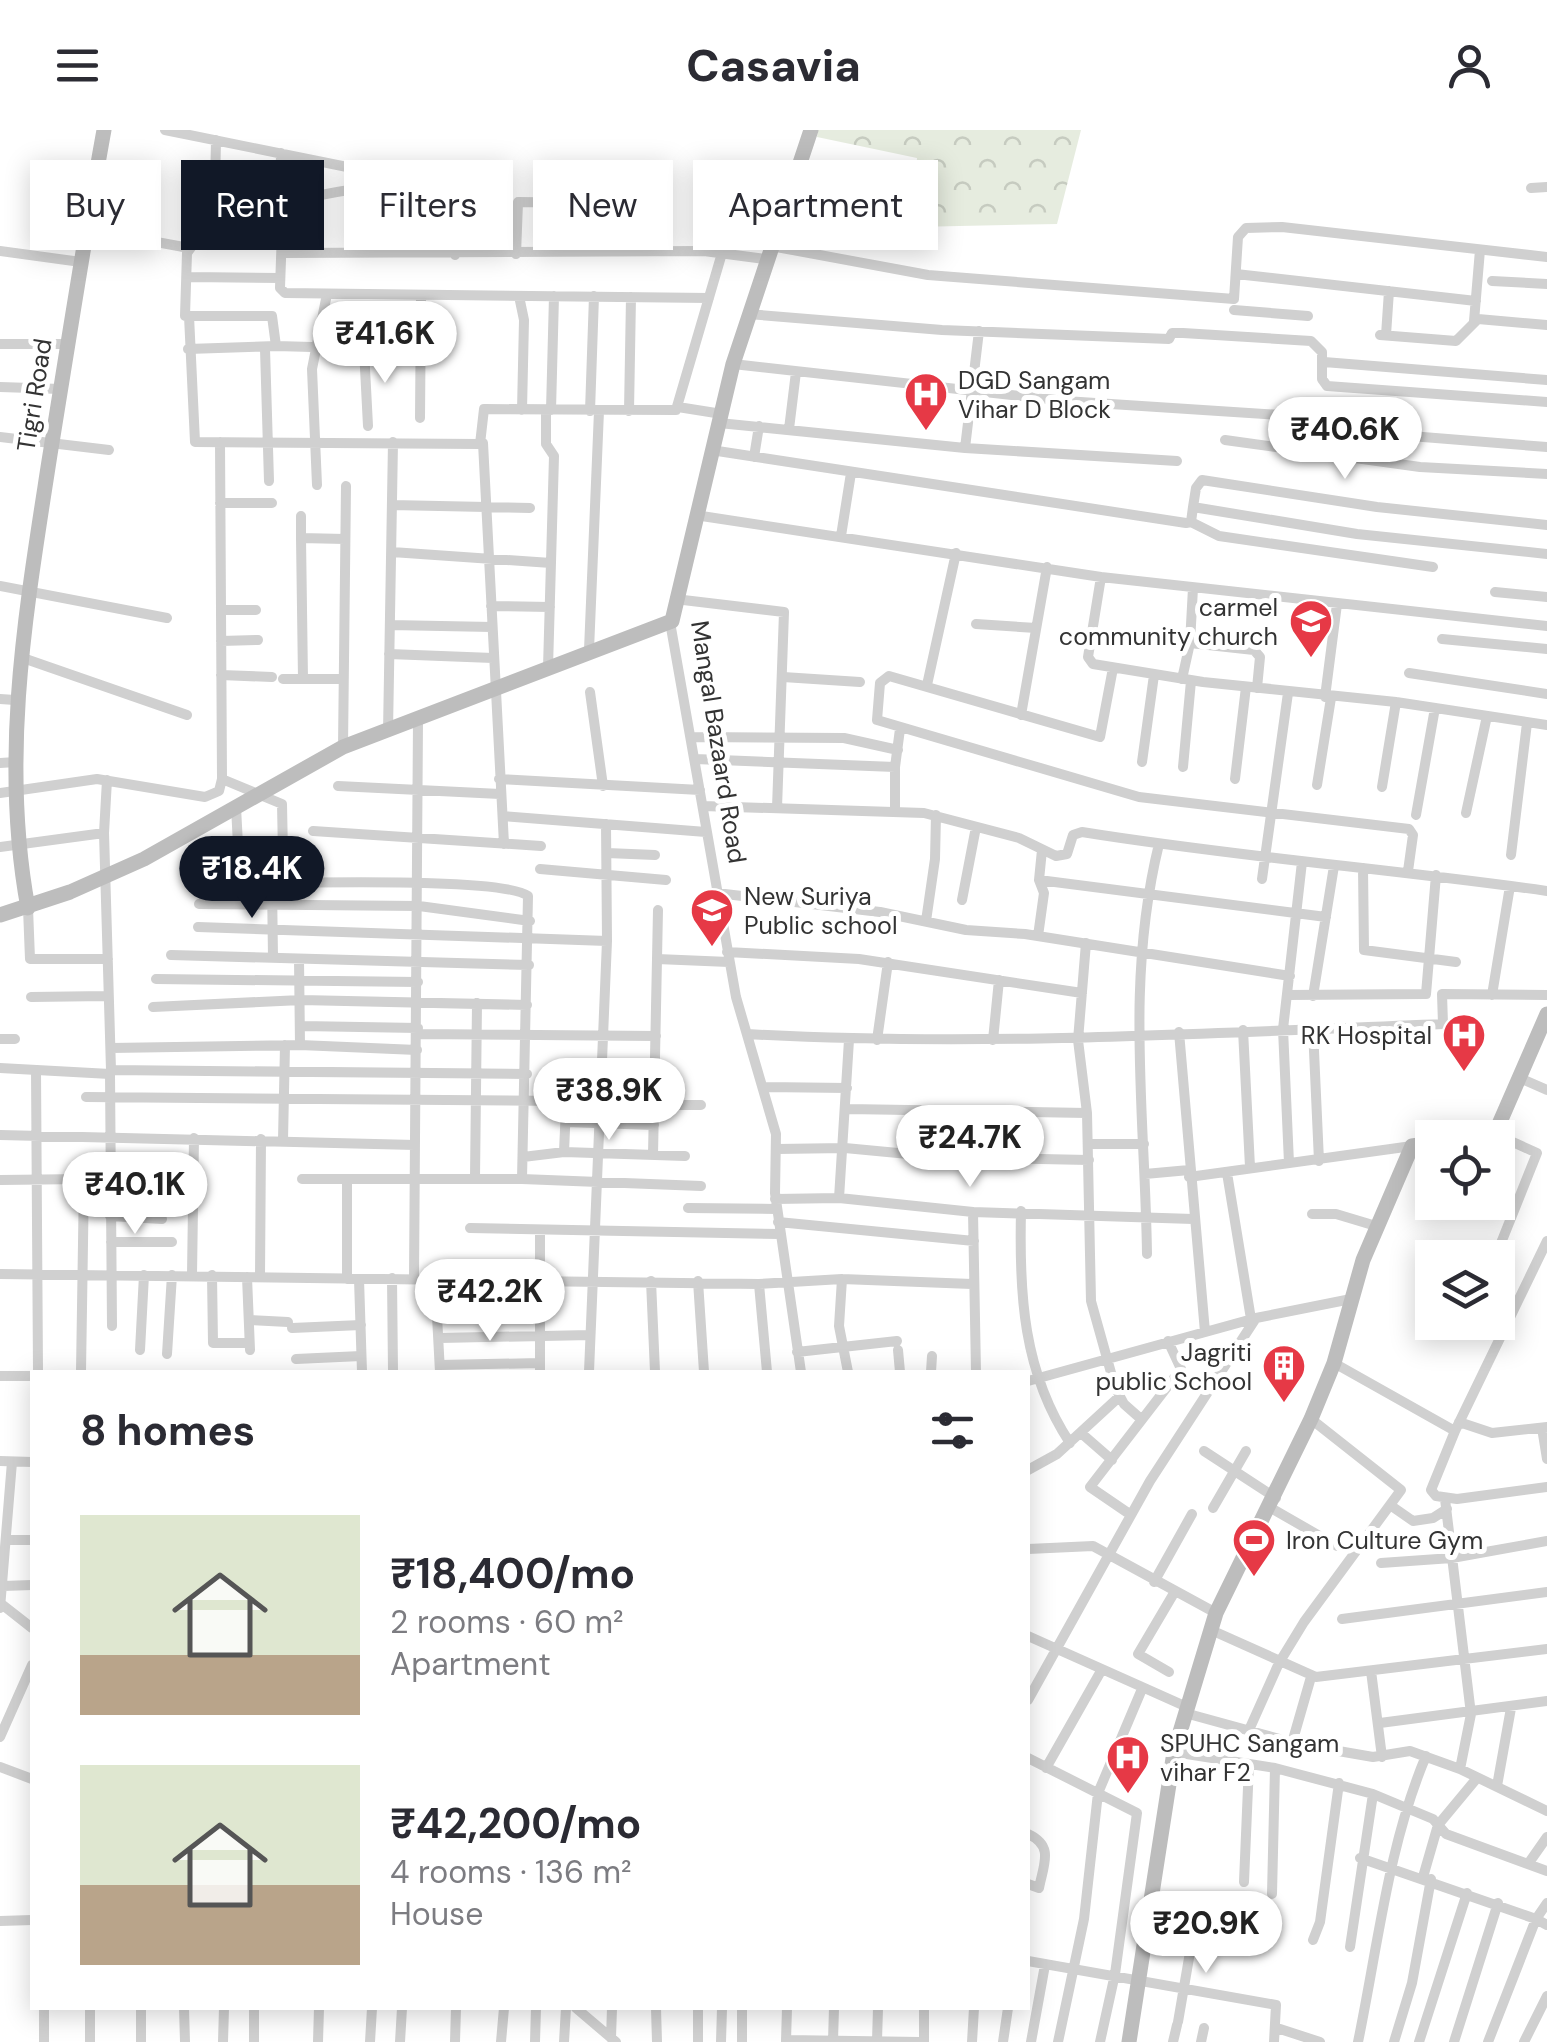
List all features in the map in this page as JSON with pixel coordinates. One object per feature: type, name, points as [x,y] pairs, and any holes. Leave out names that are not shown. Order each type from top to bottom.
[{"type":"street","name":"Tigri Road","points":[[99,160],[104,130]]},
{"type":"street","points":[[165,130],[344,166]]},
{"type":"street","name":"Mangal Bazaard Road","points":[[800,1370],[776,1204],[777,1149],[765,1087],[746,1034],[728,957],[670,622],[733,364],[811,134]]},
{"type":"street","points":[[216,140],[216,160]]},
{"type":"street","points":[[281,154],[281,160]]},
{"type":"street","points":[[1531,188],[1547,187]]},
{"type":"street","points":[[516,254],[518,202],[533,202]]},
{"type":"street","points":[[1232,336],[1239,233],[1253,227],[1297,228],[1547,257]]},
{"type":"street","points":[[0,250],[80,262]]},
{"type":"street","name":"Tigri Road","points":[[28,908],[20,843],[8,793],[8,700],[20,657],[82,250]]},
{"type":"street","points":[[189,250],[188,349],[194,441],[482,443]]},
{"type":"street","points":[[455,250],[455,255]]},
{"type":"street","points":[[1389,291],[1382,335],[1456,341],[1474,320],[1480,250]]},
{"type":"street","points":[[709,298],[284,293],[280,278],[282,253],[768,253],[928,275],[1234,304],[1308,316]]},
{"type":"street","points":[[504,844],[483,409],[670,412],[678,407],[722,253]]},
{"type":"street","points":[[1236,274],[1476,301]]},
{"type":"street","points":[[188,277],[280,278]]},
{"type":"street","points":[[1492,281],[1547,284]]},
{"type":"street","points":[[317,485],[312,369],[327,294]]},
{"type":"street","points":[[420,418],[421,295]]},
{"type":"street","points":[[520,296],[524,320],[522,410]]},
{"type":"street","points":[[548,668],[554,456],[546,444],[554,296]]},
{"type":"street","points":[[589,650],[594,296]]},
{"type":"street","points":[[629,411],[631,296]]},
{"type":"street","points":[[748,314],[979,330],[1169,338],[1183,333],[1311,342],[1319,345],[1324,362],[1322,379],[1328,386],[1547,402]]},
{"type":"street","points":[[189,316],[271,316],[269,481]]},
{"type":"street","points":[[1474,320],[1547,325]]},
{"type":"street","points":[[965,448],[979,330]]},
{"type":"street","points":[[0,344],[68,344]]},
{"type":"street","points":[[188,349],[319,346],[420,350]]},
{"type":"street","points":[[364,349],[368,426]]},
{"type":"street","points":[[1324,362],[1547,380]]},
{"type":"street","points":[[733,364],[970,392],[1280,414],[1398,435],[1547,448]]},
{"type":"street","points":[[789,429],[796,372]]},
{"type":"street","points":[[0,386],[60,390]]},
{"type":"street","points":[[678,407],[759,426],[965,448],[1177,461]]},
{"type":"street","points":[[754,458],[759,426]]},
{"type":"street","points":[[0,438],[109,450]]},
{"type":"street","points":[[1225,440],[1420,467],[1547,474]]},
{"type":"street","points":[[8,793],[55,782],[107,780],[206,797],[219,790],[220,442]]},
{"type":"street","points":[[388,734],[393,442]]},
{"type":"street","points":[[711,450],[1191,522],[1220,536],[1433,568]]},
{"type":"street","points":[[841,536],[851,474]]},
{"type":"street","points":[[1191,522],[1196,488],[1202,480],[1377,507],[1547,525]]},
{"type":"street","points":[[343,747],[346,486]]},
{"type":"street","points":[[220,503],[272,504]]},
{"type":"street","points":[[392,505],[530,508]]},
{"type":"street","points":[[1193,507],[1357,534],[1547,554]]},
{"type":"street","points":[[694,514],[1101,577],[1547,626]]},
{"type":"street","points":[[301,516],[304,679]]},
{"type":"street","points":[[301,538],[345,539]]},
{"type":"street","points":[[392,552],[551,562]]},
{"type":"street","points":[[927,685],[956,553]]},
{"type":"street","points":[[1021,715],[1047,567]]},
{"type":"street","points":[[1101,577],[1088,659],[1113,668],[1328,698],[1396,702],[1547,726]]},
{"type":"street","points":[[0,586],[167,618]]},
{"type":"street","points":[[1184,767],[1193,588]]},
{"type":"street","points":[[1495,592],[1547,597]]},
{"type":"street","points":[[675,599],[781,609],[786,616],[778,808]]},
{"type":"street","points":[[1317,786],[1336,604]]},
{"type":"street","points":[[491,606],[550,607]]},
{"type":"street","points":[[221,610],[256,610]]},
{"type":"street","points":[[0,916],[108,876],[343,747],[388,734],[589,650],[670,622]]},
{"type":"street","points":[[976,624],[1036,628]]},
{"type":"street","points":[[390,625],[492,627]]},
{"type":"street","points":[[1442,639],[1547,649]]},
{"type":"street","points":[[221,641],[258,640]]},
{"type":"street","points":[[1190,644],[1259,652],[1236,779]]},
{"type":"street","points":[[389,654],[494,658]]},
{"type":"street","points":[[20,657],[187,715]]},
{"type":"street","points":[[1113,668],[1100,738],[927,685],[882,678],[877,720],[1138,797],[1410,829],[1413,835],[1408,870]]},
{"type":"street","points":[[1409,673],[1547,694]]},
{"type":"street","points":[[1142,762],[1154,675]]},
{"type":"street","points":[[221,676],[343,679]]},
{"type":"street","points":[[783,677],[860,682]]},
{"type":"street","points":[[590,692],[603,786]]},
{"type":"street","points":[[1262,880],[1288,693]]},
{"type":"street","points":[[1382,786],[1396,702]]},
{"type":"street","points":[[1416,815],[1435,708]]},
{"type":"street","points":[[1466,813],[1487,716]]},
{"type":"street","points":[[414,1278],[420,960],[418,721]]},
{"type":"street","points":[[1510,856],[1528,723]]},
{"type":"street","points":[[895,812],[900,729]]},
{"type":"street","points":[[692,738],[844,738],[898,750]]},
{"type":"street","points":[[695,759],[895,766]]},
{"type":"street","points":[[222,779],[282,804],[284,854],[272,904],[273,958]]},
{"type":"street","points":[[499,779],[700,790]]},
{"type":"street","points":[[107,780],[104,834],[111,1048],[112,1326]]},
{"type":"street","points":[[338,786],[500,794]]},
{"type":"street","points":[[703,806],[936,815],[1019,838],[1065,856],[1073,835],[1080,832],[1264,858],[1408,870],[1547,891]]},
{"type":"street","points":[[236,807],[240,883],[418,884],[523,892],[529,901],[530,940],[522,1179]]},
{"type":"street","points":[[926,922],[935,859],[936,815]]},
{"type":"street","points":[[503,816],[706,832]]},
{"type":"street","points":[[589,1370],[607,941],[606,824]]},
{"type":"street","points":[[962,900],[976,826]]},
{"type":"street","points":[[313,831],[541,846]]},
{"type":"street","points":[[0,847],[104,834]]},
{"type":"street","points":[[1147,1254],[1138,1038],[1147,895],[1159,844]]},
{"type":"street","points":[[1038,936],[1044,893],[1039,880],[1042,850]]},
{"type":"street","points":[[606,852],[655,855]]},
{"type":"street","points":[[1288,1163],[1284,1029],[1302,862]]},
{"type":"street","points":[[1313,996],[1334,866]]},
{"type":"street","points":[[1363,868],[1364,950],[1456,962]]},
{"type":"street","points":[[540,869],[666,880]]},
{"type":"street","points":[[1426,994],[1436,874]]},
{"type":"street","points":[[1039,880],[1326,918]]},
{"type":"street","points":[[1492,995],[1510,886]]},
{"type":"street","points":[[716,893],[1038,936],[1290,976]]},
{"type":"street","points":[[199,904],[418,906],[530,921]]},
{"type":"street","points":[[28,908],[30,960],[108,958]]},
{"type":"street","points":[[654,1154],[658,910]]},
{"type":"street","points":[[198,927],[607,941]]},
{"type":"street","points":[[1086,943],[1078,1040],[1087,1113],[1092,1215],[1090,1301],[1119,1397],[1141,1419]]},
{"type":"street","points":[[172,955],[529,965]]},
{"type":"street","points":[[299,958],[300,1045]]},
{"type":"street","points":[[657,959],[888,962],[1082,993]]},
{"type":"street","points":[[877,1040],[888,962]]},
{"type":"street","points":[[156,978],[418,982]]},
{"type":"street","points":[[993,1040],[999,980]]},
{"type":"street","points":[[746,1034],[850,1040],[1078,1040],[1179,1032],[1443,1024],[1442,994]]},
{"type":"street","points":[[1288,995],[1547,995]]},
{"type":"street","points":[[30,997],[107,996]]},
{"type":"street","points":[[153,1008],[301,1000],[527,1005]]},
{"type":"street","points":[[475,1178],[477,1003]]},
{"type":"street","points":[[1502,1120],[1547,1014]]},
{"type":"street","points":[[302,1026],[476,1036],[526,1031],[656,1036]]},
{"type":"street","points":[[1313,1029],[1319,1161]]},
{"type":"street","points":[[1243,1030],[1250,1168]]},
{"type":"street","points":[[1179,1032],[1204,1332]]},
{"type":"street","points":[[0,1039],[15,1040]]},
{"type":"street","points":[[839,1198],[846,1148],[850,1040]]},
{"type":"street","points":[[283,1140],[285,1045]]},
{"type":"street","points":[[111,1048],[300,1045],[417,1050]]},
{"type":"street","points":[[0,1068],[417,1076],[527,1074]]},
{"type":"street","points":[[35,1370],[39,1274],[36,1070]]},
{"type":"street","points":[[1522,1079],[1547,1090]]},
{"type":"street","points":[[765,1087],[847,1088]]},
{"type":"street","points":[[86,1097],[565,1102],[564,1152]]},
{"type":"street","points":[[636,1105],[702,1106]]},
{"type":"street","points":[[848,1108],[1087,1113]]},
{"type":"street","points":[[566,1122],[654,1125]]},
{"type":"street","points":[[0,1135],[415,1145]]},
{"type":"street","points":[[192,1275],[194,1138]]},
{"type":"street","points":[[212,1276],[213,1343],[250,1346],[260,1139]]},
{"type":"street","points":[[1088,1144],[1144,1144]]},
{"type":"street","points":[[1515,1144],[1538,1153],[1515,1209]]},
{"type":"street","points":[[1129,2042],[1174,1752],[1214,1621],[1312,1419],[1334,1363],[1376,1226],[1412,1146]]},
{"type":"street","points":[[1145,1174],[1228,1173],[1415,1146]]},
{"type":"street","points":[[777,1149],[846,1148],[940,1157],[1089,1160]]},
{"type":"street","points":[[523,1158],[564,1152],[685,1156]]},
{"type":"street","points":[[1032,1684],[1058,1650],[1109,1553],[1254,1318],[1228,1173]]},
{"type":"street","points":[[0,1180],[195,1175]]},
{"type":"street","points":[[302,1179],[475,1178],[701,1186]]},
{"type":"street","points":[[81,1370],[84,1179]]},
{"type":"street","points":[[346,1278],[347,1180]]},
{"type":"street","points":[[110,1197],[194,1196]]},
{"type":"street","points":[[688,1208],[839,1198],[972,1212],[1193,1219]]},
{"type":"street","points":[[1022,1211],[1020,1292],[1032,1380],[1070,1443]]},
{"type":"street","points":[[972,1212],[976,1370]]},
{"type":"street","points":[[1312,1214],[1336,1214],[1376,1226]]},
{"type":"street","points":[[110,1216],[162,1218]]},
{"type":"street","points":[[470,1228],[594,1233],[779,1228],[974,1240]]},
{"type":"street","points":[[435,1278],[440,1368],[540,1368],[540,1233]]},
{"type":"street","points":[[111,1242],[172,1242]]},
{"type":"street","points":[[1460,1769],[1471,1714],[1468,1657],[1446,1504],[1431,1490],[1457,1426],[1547,1242]]},
{"type":"street","points":[[0,1274],[759,1284],[842,1279],[972,1284]]},
{"type":"street","points":[[140,1350],[144,1275]]},
{"type":"street","points":[[167,1354],[172,1275]]},
{"type":"street","points":[[392,1278],[394,1370]]},
{"type":"street","points":[[359,1279],[362,1370]]},
{"type":"street","points":[[842,1279],[839,1326],[848,1370]]},
{"type":"street","points":[[650,1281],[655,1370]]},
{"type":"street","points":[[698,1281],[704,1370]]},
{"type":"street","points":[[759,1284],[766,1370]]},
{"type":"street","points":[[1032,1380],[1254,1318],[1352,1300]]},
{"type":"street","points":[[249,1320],[290,1325],[361,1325]]},
{"type":"street","points":[[440,1338],[590,1335]]},
{"type":"street","points":[[1131,1516],[1090,1487],[1181,1369],[1168,1342]]},
{"type":"street","points":[[797,1352],[898,1345],[900,1370]]},
{"type":"street","points":[[296,1358],[361,1356]]},
{"type":"street","points":[[932,1356],[932,1370]]},
{"type":"street","points":[[1334,1363],[1457,1426],[1487,1433],[1545,1428],[1547,1459]]},
{"type":"street","points":[[0,1376],[30,1374]]},
{"type":"street","points":[[1030,1469],[1070,1443],[1119,1397]]},
{"type":"street","points":[[1249,1730],[1279,1662],[1401,1490],[1399,1484],[1312,1419]]},
{"type":"street","points":[[1081,1433],[1112,1460]]},
{"type":"street","points":[[1204,1451],[1337,1546]]},
{"type":"street","points":[[1212,1508],[1246,1451]]},
{"type":"street","points":[[6,1462],[6,1540],[0,1605],[30,1627]]},
{"type":"street","points":[[1390,1504],[1413,1521],[1433,1518],[1446,1504],[1547,1487]]},
{"type":"street","points":[[1154,1582],[1192,1514]]},
{"type":"street","points":[[6,1540],[30,1540]]},
{"type":"street","points":[[1381,1563],[1452,1558],[1547,1541]]},
{"type":"street","points":[[1030,1548],[1088,1545],[1109,1553],[1279,1662],[1310,1677],[1547,1649]]},
{"type":"street","points":[[3,1586],[30,1586]]},
{"type":"street","points":[[1342,1619],[1547,1592]]},
{"type":"street","points":[[1169,1672],[1138,1654],[1174,1593]]},
{"type":"street","points":[[1030,1637],[1186,1710],[1292,1742],[1382,1757],[1403,1750],[1426,1756],[1547,1810]]},
{"type":"street","points":[[0,1737],[30,1670]]},
{"type":"street","points":[[1046,1768],[1101,1672]]},
{"type":"street","points":[[1372,1672],[1382,1757]]},
{"type":"street","points":[[1292,1742],[1310,1677]]},
{"type":"street","points":[[1058,2042],[1076,1969],[1098,1793],[1142,1689]]},
{"type":"street","points":[[1380,1723],[1547,1702]]},
{"type":"street","points":[[1497,1786],[1512,1708]]},
{"type":"street","points":[[1174,1752],[1274,1768],[1405,1804],[1446,1834],[1547,1871]]},
{"type":"street","points":[[1358,2042],[1394,1868],[1395,1838],[1426,1756]]},
{"type":"street","points":[[1030,1759],[1137,1813],[1164,1819]]},
{"type":"street","points":[[1244,1882],[1250,1764]]},
{"type":"street","points":[[0,1767],[30,1778]]},
{"type":"street","points":[[1272,1894],[1274,1768]]},
{"type":"street","points":[[1394,2042],[1412,1984],[1438,1826],[1476,1778]]},
{"type":"street","points":[[1313,1940],[1320,1922],[1338,1783]]},
{"type":"street","points":[[1350,1947],[1360,1858],[1373,1794]]},
{"type":"street","points":[[1100,2042],[1115,1974],[1137,1813]]},
{"type":"street","points":[[1030,1835],[1046,1844],[1046,1851],[1038,1888],[1030,1885]]},
{"type":"street","points":[[1528,1864],[1547,1837]]},
{"type":"street","points":[[1360,1858],[1427,1878],[1542,1922]]},
{"type":"street","points":[[1419,2042],[1468,1893]]},
{"type":"street","points":[[1488,2042],[1547,1903]]},
{"type":"street","points":[[1454,2042],[1498,1904]]},
{"type":"street","points":[[0,1921],[30,1920]]},
{"type":"street","points":[[1173,2042],[1195,1923]]},
{"type":"street","points":[[1030,1962],[1276,2005],[1274,2042]]},
{"type":"street","points":[[1032,2042],[1044,1965]]},
{"type":"street","points":[[1524,2042],[1547,1996]]},
{"type":"street","points":[[44,2010],[44,2042]]},
{"type":"street","points":[[90,2010],[90,2042]]},
{"type":"street","points":[[141,2042],[142,2010]]},
{"type":"street","points":[[184,2010],[185,2042]]},
{"type":"street","points":[[224,2010],[224,2042]]},
{"type":"street","points":[[254,2010],[254,2042]]},
{"type":"street","points":[[318,2042],[320,2010]]},
{"type":"street","points":[[370,2042],[372,2010]]},
{"type":"street","points":[[400,2042],[402,2010]]},
{"type":"street","points":[[455,2042],[456,2010]]},
{"type":"street","points":[[501,2042],[504,2010]]},
{"type":"street","points":[[535,2042],[536,2010]]},
{"type":"street","points":[[564,2042],[566,2010]]},
{"type":"street","points":[[579,2010],[613,2040]]},
{"type":"street","points":[[612,2010],[613,2040]]},
{"type":"street","points":[[656,2010],[656,2042]]},
{"type":"street","points":[[698,2010],[698,2042]]},
{"type":"street","points":[[721,2042],[722,2010]]},
{"type":"street","points":[[742,2010],[742,2042]]},
{"type":"street","points":[[787,2010],[786,2041],[922,2042],[924,2010]]},
{"type":"street","points":[[833,2040],[834,2010]]},
{"type":"street","points":[[877,2040],[878,2010]]},
{"type":"street","points":[[972,2042],[974,2010]]},
{"type":"street","points":[[1003,2042],[1008,2010]]},
{"type":"street","points":[[1201,2042],[1204,2028]]},
{"type":"street","points":[[1277,2028],[1318,2042]]},
{"type":"green space","points":[[818,130],[1081,130],[1057,224],[938,226],[938,160],[917,160],[817,137]]},
{"type":"place","name":"DGD Sangam Vihar D Block","points":[[926,432]]},
{"type":"place","name":"carmel community church","points":[[1311,659]]},
{"type":"place","name":"New Suriya Public school","points":[[712,948]]},
{"type":"place","name":"RK Hospital","points":[[1464,1073]]},
{"type":"place","name":"Jagriti public School","points":[[1284,1404]]},
{"type":"place","name":"Iron Culture Gym","points":[[1254,1578]]},
{"type":"place","name":"SPUHC Sangam vihar F2","points":[[1128,1795]]}]
